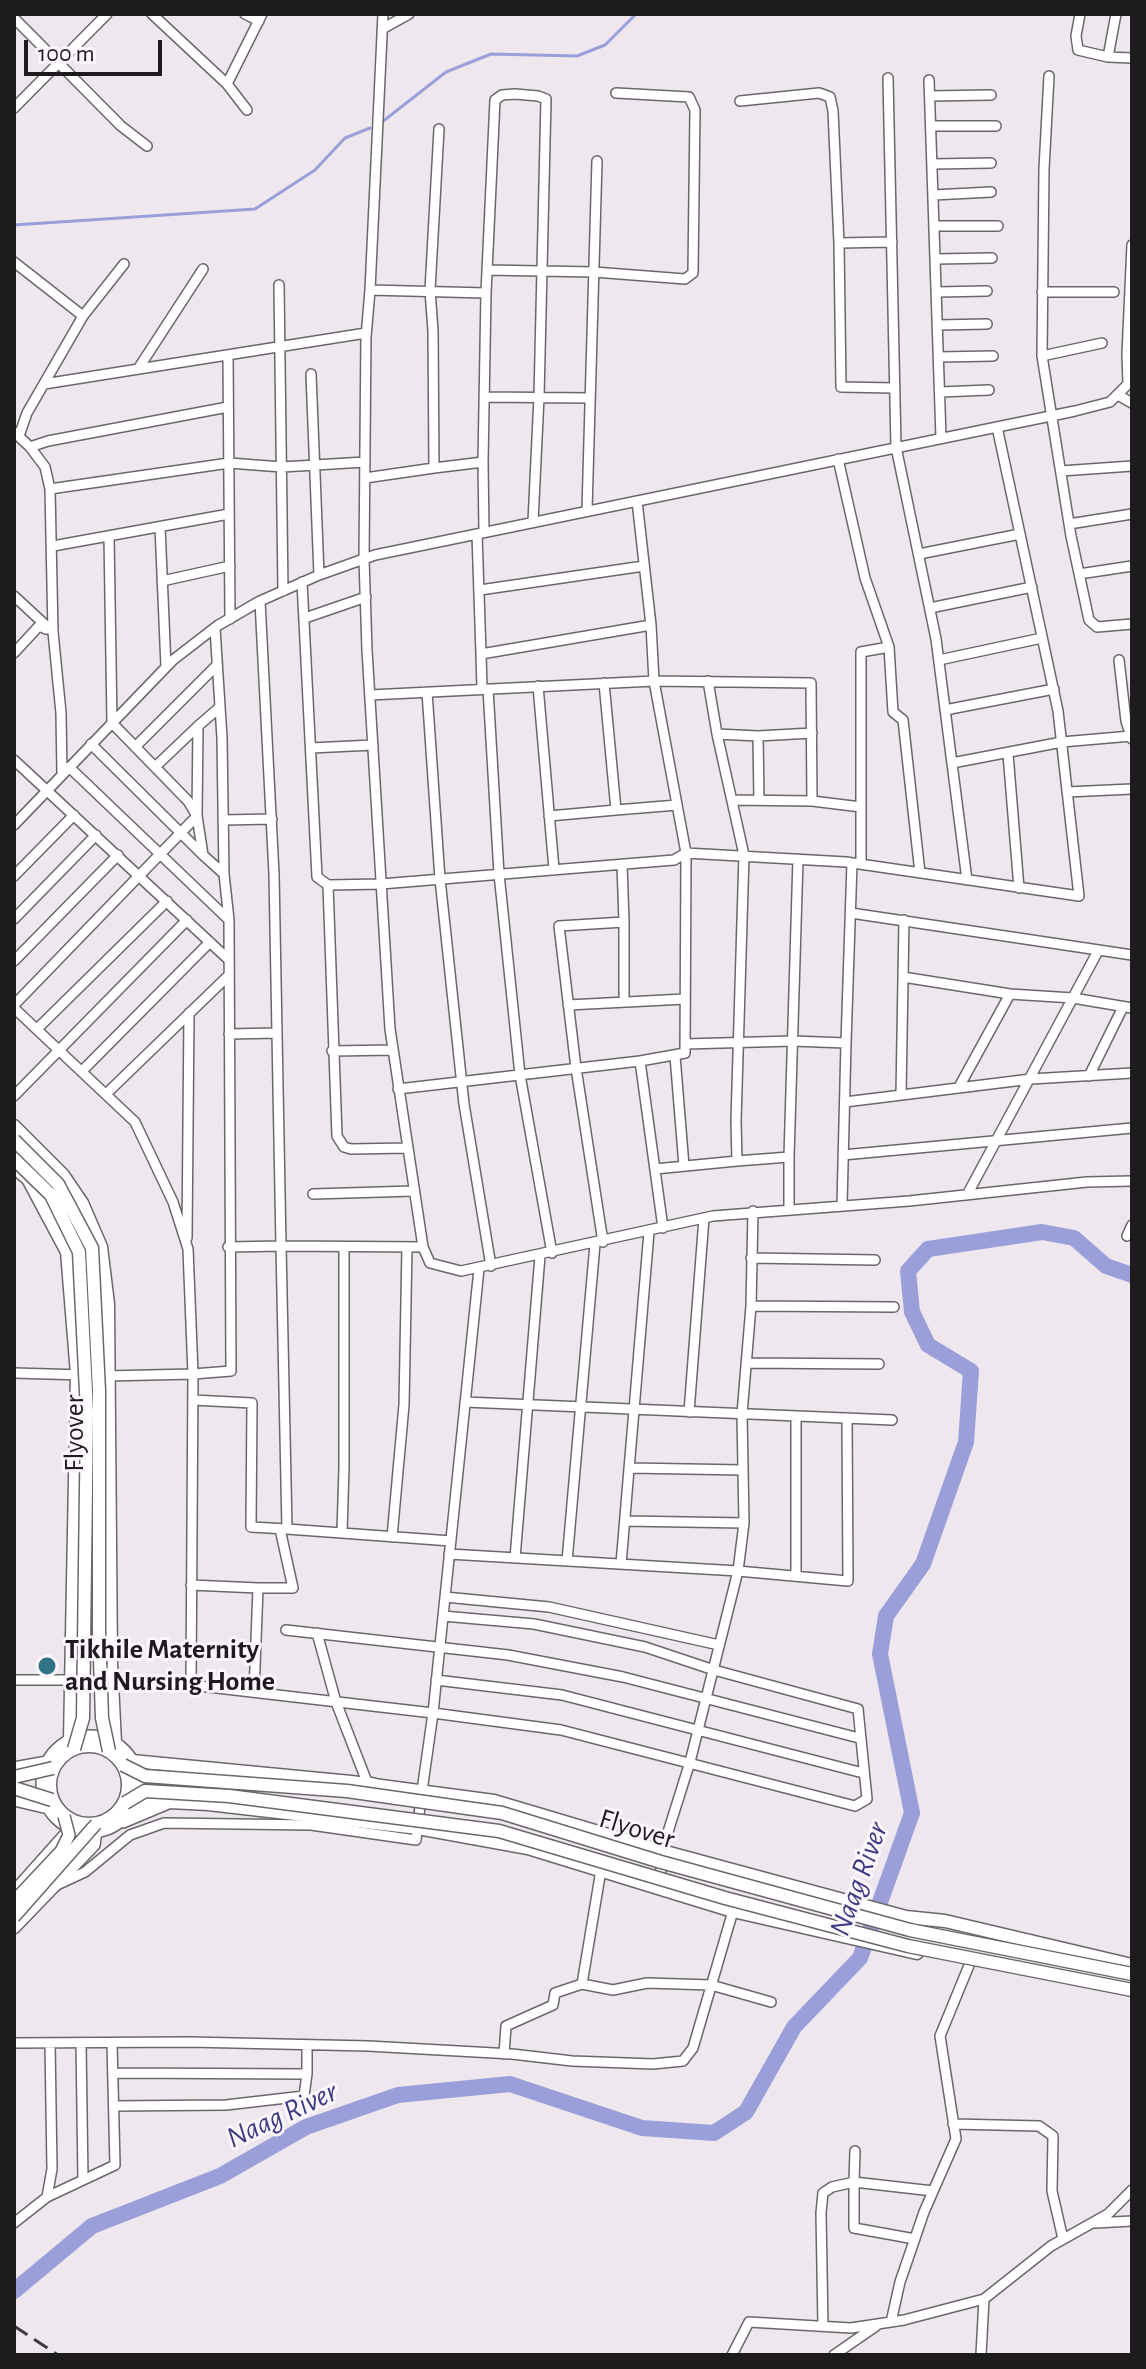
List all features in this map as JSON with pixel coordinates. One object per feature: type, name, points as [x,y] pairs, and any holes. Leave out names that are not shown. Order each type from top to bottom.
[{"type":"highway","points":[[14,1126],[63,1175],[82,1203],[101,1247],[108,1304],[112,1747],[72,1744]]},
{"type":"highway","name":"Flyover","points":[[14,1140],[58,1184],[92,1248],[99,1391],[102,1718],[112,1747],[145,1776],[347,1791],[502,1813],[675,1866],[910,1930],[1132,1974]]},
{"type":"highway","name":"Flyover","points":[[14,1159],[51,1195],[79,1252],[87,1412],[83,1718],[72,1744]]},
{"type":"highway","points":[[14,1167],[28,1179],[67,1252],[77,1374],[72,1744],[50,1765],[14,1777]]},
{"type":"highway","points":[[1132,1965],[945,1921],[906,1917],[662,1851],[494,1801],[422,1791],[128,1763],[129,1804],[170,1802],[418,1828],[528,1848],[733,1911],[898,1950],[1132,1992]]},
{"type":"highway","points":[[50,1765],[50,1804]]},
{"type":"highway","points":[[244,1809],[246,1773]]},
{"type":"highway","points":[[14,1788],[50,1804],[63,1820],[96,1828]]},
{"type":"highway","name":"Flyover","points":[[96,1828],[145,1791],[229,1796],[499,1831],[725,1898],[908,1946],[1132,1992]]},
{"type":"highway","points":[[898,1950],[906,1917]]},
{"type":"main road","points":[[14,1768],[50,1765]]},
{"type":"main road","points":[[14,1800],[50,1804]]},
{"type":"main road","points":[[14,1928],[94,1845],[123,1822],[170,1802]]},
{"type":"main road","points":[[14,1891],[65,1837],[63,1820]]},
{"type":"main road","points":[[14,1901],[61,1851],[69,1835],[63,1820]]},
{"type":"main road","points":[[94,1845],[96,1828]]},
{"type":"main road","points":[[14,1917],[96,1828]]},
{"type":"street","points":[[14,108],[107,14]]},
{"type":"street","points":[[152,14],[227,84],[247,110]]},
{"type":"street","points":[[227,84],[260,18],[245,14]]},
{"type":"street","points":[[366,340],[383,14]]},
{"type":"street","points":[[382,29],[409,14]]},
{"type":"street","points":[[1080,14],[1075,45],[1078,50],[1108,57],[1132,58]]},
{"type":"street","points":[[1108,57],[1116,14]]},
{"type":"street","points":[[14,18],[121,126],[147,146]]},
{"type":"street","points":[[1049,76],[1044,169],[1042,356],[1069,524],[1092,625],[1132,624]]},
{"type":"street","points":[[888,78],[896,447],[939,660],[967,880]]},
{"type":"street","points":[[929,80],[941,438]]},
{"type":"street","points":[[487,270],[594,272],[685,279],[693,273],[695,110],[689,97],[616,93]]},
{"type":"street","points":[[740,101],[819,93],[830,97],[839,243],[841,387],[895,388]]},
{"type":"street","points":[[533,522],[546,99],[515,94],[502,95],[495,100],[486,293],[481,654],[520,1075],[552,1253]]},
{"type":"street","points":[[930,96],[991,95]]},
{"type":"street","points":[[931,126],[996,126]]},
{"type":"street","points":[[434,468],[430,290],[439,129]]},
{"type":"street","points":[[587,510],[597,161]]},
{"type":"street","points":[[932,164],[991,163]]},
{"type":"street","points":[[933,195],[991,192]]},
{"type":"street","points":[[935,226],[998,226]]},
{"type":"street","points":[[839,243],[892,242]]},
{"type":"street","points":[[14,825],[166,667],[215,628],[260,601],[319,575],[364,559],[481,533],[1110,402],[1130,382],[1127,354],[1132,245]]},
{"type":"street","points":[[936,259],[992,258]]},
{"type":"street","points":[[14,262],[83,316]]},
{"type":"street","points":[[124,264],[83,316],[16,434],[45,467],[50,489],[53,632],[66,770],[161,853],[229,920]]},
{"type":"street","points":[[138,369],[203,269]]},
{"type":"street","points":[[279,285],[283,591]]},
{"type":"street","points":[[370,290],[486,293]]},
{"type":"street","points":[[937,292],[987,291]]},
{"type":"street","points":[[1042,292],[1114,292]]},
{"type":"street","points":[[938,325],[987,324]]},
{"type":"street","points":[[44,384],[366,333],[364,559],[381,884],[398,1089],[423,1247],[430,1263],[461,1271],[479,1269],[704,1218],[753,1211],[967,1195],[1087,1182],[1132,1181]]},
{"type":"street","points":[[1042,356],[1102,343]]},
{"type":"street","points":[[228,355],[230,619]]},
{"type":"street","points":[[939,357],[993,356]]},
{"type":"street","points":[[311,374],[319,575]]},
{"type":"street","points":[[940,392],[989,390]]},
{"type":"street","points":[[1118,395],[1132,403]]},
{"type":"street","points":[[484,397],[590,398]]},
{"type":"street","points":[[30,447],[228,407]]},
{"type":"street","points":[[302,582],[317,877],[328,885],[381,884],[674,860],[686,853],[856,864],[1079,896],[1054,689],[997,427]]},
{"type":"street","points":[[838,459],[865,578],[889,647],[893,712],[903,720],[920,873]]},
{"type":"street","points":[[50,489],[229,463],[282,467],[365,462]]},
{"type":"street","points":[[365,478],[483,462]]},
{"type":"street","points":[[1061,471],[1132,466]]},
{"type":"street","points":[[398,1089],[685,1053],[686,853],[654,681],[637,501]]},
{"type":"street","points":[[53,546],[229,514]]},
{"type":"street","points":[[1069,524],[1132,514]]},
{"type":"street","points":[[160,527],[166,667]]},
{"type":"street","points":[[919,554],[1020,534]]},
{"type":"street","points":[[109,536],[112,723],[188,801],[197,816]]},
{"type":"street","points":[[162,581],[230,566]]},
{"type":"street","points":[[480,590],[644,566]]},
{"type":"street","points":[[1079,574],[1132,566]]},
{"type":"street","points":[[930,608],[1032,587]]},
{"type":"street","points":[[14,596],[53,632]]},
{"type":"street","points":[[305,618],[366,597]]},
{"type":"street","points":[[191,1585],[293,1588],[284,1529],[272,819],[260,601]]},
{"type":"street","points":[[481,654],[651,625]]},
{"type":"street","points":[[14,653],[39,626],[53,632]]},
{"type":"street","points":[[14,1373],[109,1377],[231,1371],[228,1247],[229,920],[224,874],[215,628]]},
{"type":"street","points":[[939,660],[1042,638]]},
{"type":"street","points":[[842,1205],[851,913],[861,807],[861,652],[889,647]]},
{"type":"street","points":[[952,763],[1062,742],[1131,738],[1119,660]]},
{"type":"street","points":[[135,747],[217,665]]},
{"type":"street","points":[[370,695],[654,681],[811,683],[812,801]]},
{"type":"street","points":[[708,681],[744,855],[737,1161]]},
{"type":"street","points":[[604,683],[616,810]]},
{"type":"street","points":[[538,686],[554,869]]},
{"type":"street","points":[[945,710],[1054,689]]},
{"type":"street","points":[[427,692],[440,879],[461,1083],[491,1266]]},
{"type":"street","points":[[155,767],[220,707]]},
{"type":"street","points":[[198,726],[197,816],[203,855]]},
{"type":"street","points":[[717,734],[758,736],[812,733]]},
{"type":"street","points":[[758,736],[759,800]]},
{"type":"street","points":[[91,744],[224,874]]},
{"type":"street","points":[[311,748],[373,745]]},
{"type":"street","points":[[1008,754],[1019,888]]},
{"type":"street","points":[[14,760],[229,960]]},
{"type":"street","points":[[1067,792],[1132,789]]},
{"type":"street","points":[[732,800],[812,801],[861,807]]},
{"type":"street","points":[[549,816],[677,805]]},
{"type":"street","points":[[14,876],[74,815]]},
{"type":"street","points":[[187,1246],[173,1202],[135,1122],[14,1007],[197,816]]},
{"type":"street","points":[[223,820],[272,819]]},
{"type":"street","points":[[14,919],[96,835]]},
{"type":"street","points":[[14,961],[118,855]]},
{"type":"street","points":[[789,1209],[798,859]]},
{"type":"street","points":[[622,864],[624,1002]]},
{"type":"street","points":[[328,885],[337,1136],[344,1147],[351,1149],[407,1148]]},
{"type":"street","points":[[37,1029],[167,901]]},
{"type":"street","points":[[851,913],[1132,955]]},
{"type":"street","points":[[14,1096],[187,920]]},
{"type":"street","points":[[901,1095],[904,920]]},
{"type":"street","points":[[567,1561],[579,1407],[599,1243],[559,926],[624,922]]},
{"type":"street","points":[[83,1070],[210,942]]},
{"type":"street","points":[[967,1195],[1098,951]]},
{"type":"street","points":[[106,1094],[229,975]]},
{"type":"street","points":[[903,977],[1010,994],[1073,998],[1127,1007],[1089,1076]]},
{"type":"street","points":[[959,1087],[1010,994]]},
{"type":"street","points":[[568,1005],[685,999]]},
{"type":"street","points":[[189,1013],[187,1246],[193,1374],[191,1685],[561,1730],[855,1806],[867,1799],[858,1709],[714,1670],[645,1647],[534,1624],[443,1616]]},
{"type":"street","points":[[229,1034],[277,1033]]},
{"type":"street","points":[[685,1044],[846,1043]]},
{"type":"street","points":[[332,1051],[393,1050]]},
{"type":"street","points":[[675,1056],[684,1166]]},
{"type":"street","points":[[640,1061],[663,1228]]},
{"type":"street","points":[[845,1102],[1031,1079],[1132,1073]]},
{"type":"street","points":[[843,1155],[1132,1128]]},
{"type":"street","points":[[655,1169],[789,1157]]},
{"type":"street","points":[[313,1194],[414,1191]]},
{"type":"street","points":[[660,1887],[662,1851],[690,1762],[738,1571],[744,1523],[742,1414],[751,1306],[753,1211]]},
{"type":"street","points":[[689,1412],[704,1218]]},
{"type":"street","points":[[1127,1236],[1132,1225]]},
{"type":"street","points":[[621,1564],[649,1232]]},
{"type":"street","points":[[228,1247],[423,1247]]},
{"type":"street","points":[[342,1533],[344,1247]]},
{"type":"street","points":[[392,1537],[404,1405],[407,1247]]},
{"type":"street","points":[[515,1558],[540,1256]]},
{"type":"street","points":[[751,1258],[875,1260]]},
{"type":"street","points":[[51,1888],[85,1872],[130,1835],[164,1823],[311,1825],[416,1840],[433,1713],[479,1269]]},
{"type":"street","points":[[751,1306],[894,1307]]},
{"type":"street","points":[[746,1363],[879,1364]]},
{"type":"street","points":[[193,1400],[252,1403],[251,1527],[451,1541]]},
{"type":"street","points":[[465,1402],[892,1420]]},
{"type":"street","points":[[796,1416],[796,1576]]},
{"type":"street","points":[[449,1554],[738,1571],[848,1581],[847,1418]]},
{"type":"street","points":[[630,1468],[743,1470]]},
{"type":"street","points":[[625,1521],[744,1523]]},
{"type":"street","points":[[254,1692],[258,1588]]},
{"type":"street","points":[[445,1597],[549,1607],[719,1645]]},
{"type":"street","points":[[286,1630],[508,1655],[623,1677],[859,1738]]},
{"type":"street","points":[[317,1633],[336,1702],[367,1782],[422,1791]]},
{"type":"street","points":[[14,1680],[71,1680]]},
{"type":"street","points":[[436,1680],[562,1695],[863,1773]]},
{"type":"street","points":[[582,1984],[601,1870]]},
{"type":"street","points":[[14,2043],[307,2045],[504,2054],[572,2061],[653,2064],[683,2061],[693,2048],[733,1911]]},
{"type":"street","points":[[891,2322],[900,2282],[915,2239],[956,2139],[940,2036],[970,1963]]},
{"type":"street","points":[[504,2054],[506,2026],[553,2005],[555,1993],[582,1984],[613,1990],[647,1983],[711,1985],[771,2002]]},
{"type":"street","points":[[47,2197],[52,2169],[50,2043]]},
{"type":"street","points":[[81,2043],[83,2180]]},
{"type":"street","points":[[14,2223],[47,2197],[115,2165],[112,2043]]},
{"type":"street","points":[[114,2106],[226,2105],[304,2096],[307,2045]]},
{"type":"street","points":[[113,2073],[307,2074]]},
{"type":"street","points":[[953,2124],[1039,2126],[1053,2136],[1052,2191],[1063,2239]]},
{"type":"street","points":[[855,2151],[854,2228],[915,2239]]},
{"type":"street","points":[[823,2326],[823,2193],[832,2187],[854,2182],[933,2191]]},
{"type":"street","points":[[732,2355],[749,2322],[851,2328],[891,2322],[984,2299],[1063,2239],[1108,2214],[1132,2190]]},
{"type":"street","points":[[1091,2223],[1132,2221]]},
{"type":"street","points":[[981,2355],[984,2299]]},
{"type":"street","points":[[834,2355],[878,2324]]},
{"type":"waterway","points":[[382,122],[446,72],[491,54],[577,56],[605,45],[636,14]]},
{"type":"waterway","points":[[14,225],[255,209],[315,170],[345,138],[370,128]]},
{"type":"waterway","name":"Naag River","points":[[14,2291],[92,2226],[220,2176],[306,2127],[398,2095],[510,2084],[642,2128],[714,2133],[746,2112],[794,2027],[860,1958],[912,1813],[880,1654],[886,1616],[923,1564],[966,1442],[971,1371],[928,1345],[912,1312],[908,1271],[928,1249],[1042,1232],[1074,1238],[1106,1266],[1132,1275]]},
{"type":"railway","points":[[14,2326],[58,2355]]},
{"type":"place","name":"Tikhile Maternity and Nursing Home","points":[[47,1666]]}]
